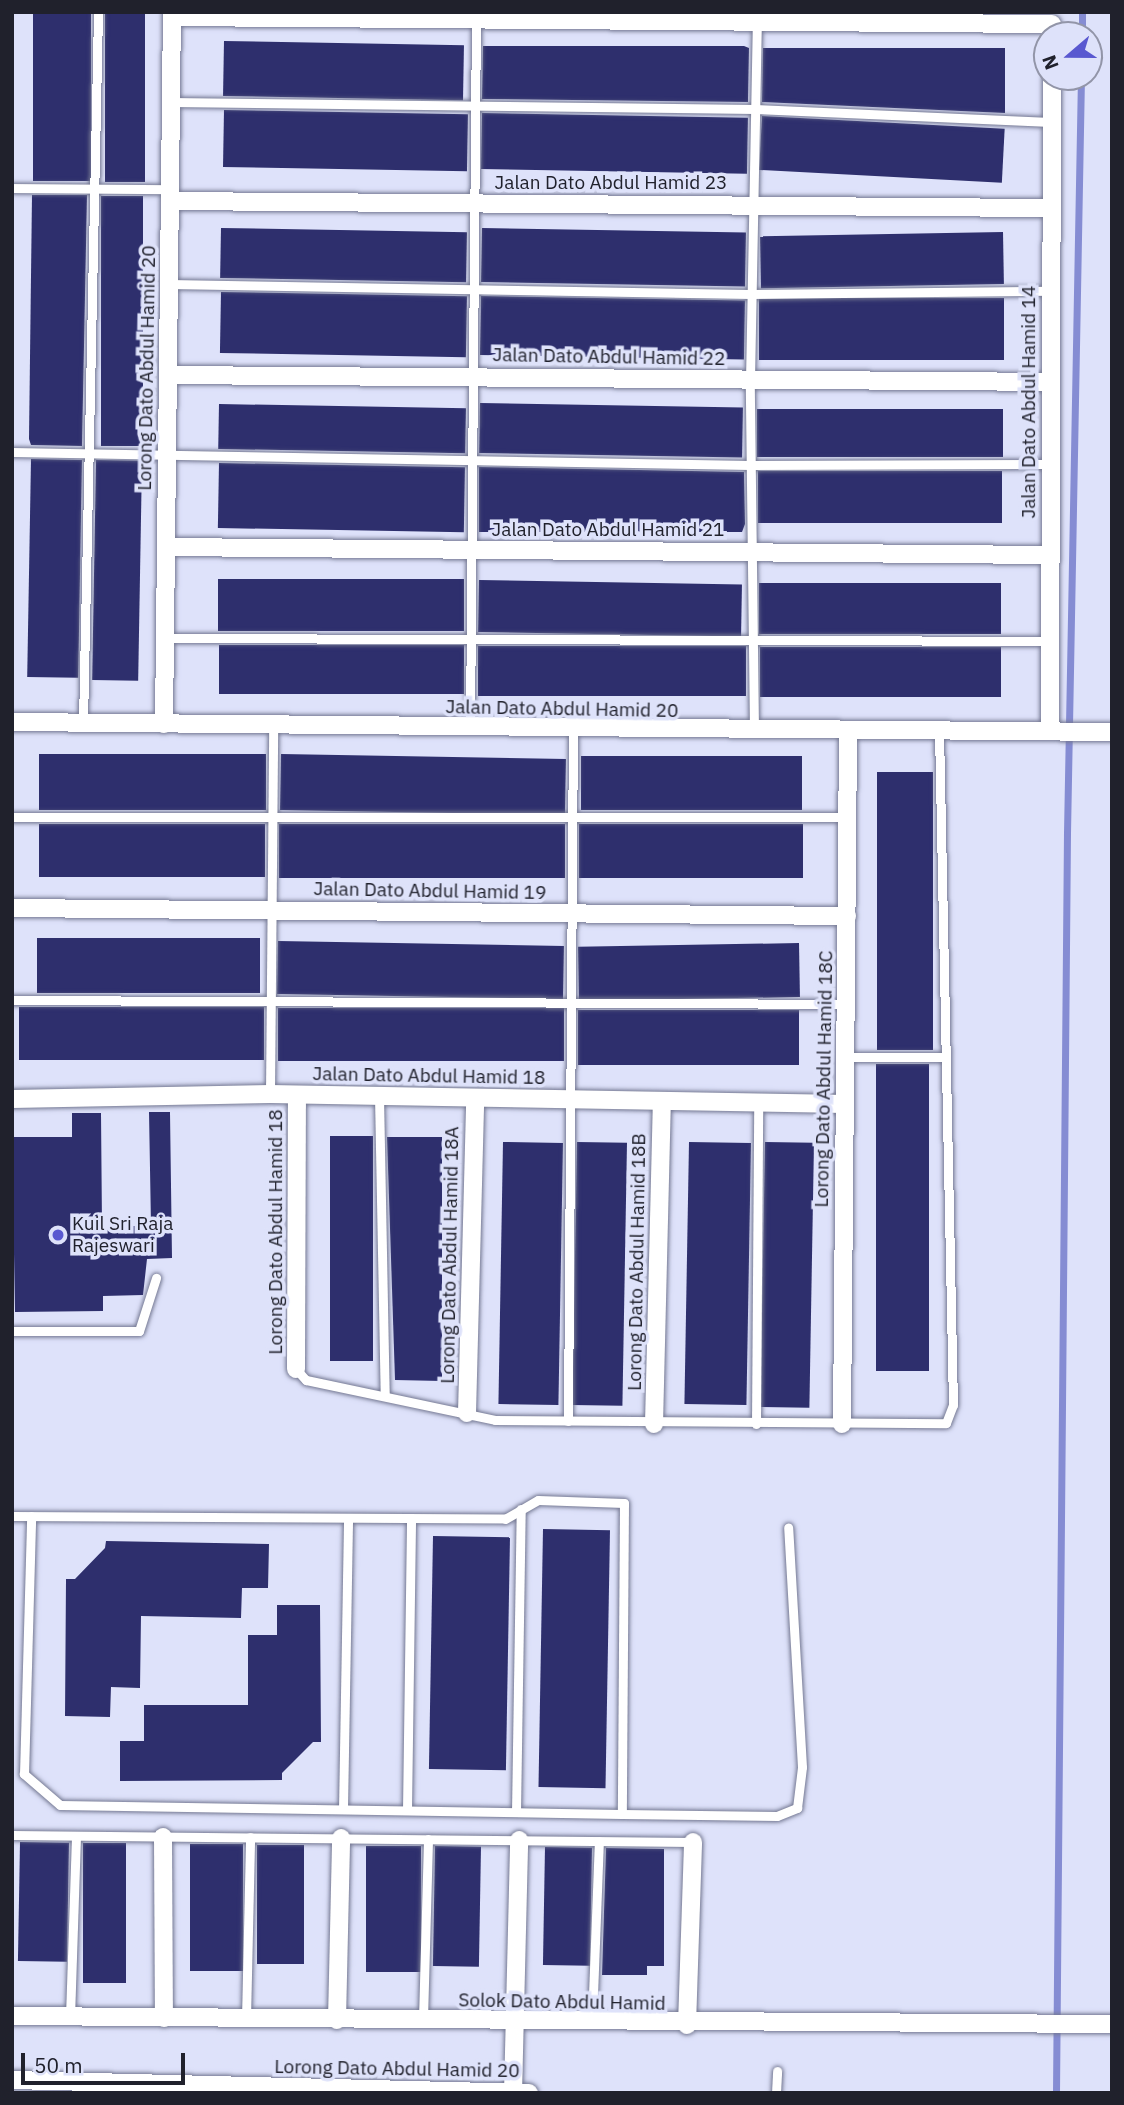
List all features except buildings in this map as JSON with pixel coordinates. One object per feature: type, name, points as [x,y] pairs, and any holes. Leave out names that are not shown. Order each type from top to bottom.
[{"type":"street","points":[[172,15],[757,17],[1033,24]]},
{"type":"street","name":"Lorong Dato Abdul Hamid 20","points":[[164,724],[172,15]]},
{"type":"street","name":"Jalan Dato Abdul Hamid 14","points":[[1050,728],[1052,91]]},
{"type":"street","name":"Jalan Dato Abdul Hamid 23","points":[[170,195],[474,203],[1051,208]]},
{"type":"street","name":"Jalan Dato Abdul Hamid 22","points":[[168,374],[1050,382]]},
{"type":"street","name":"Jalan Dato Abdul Hamid 21","points":[[166,547],[1049,555]]},
{"type":"street","name":"Jalan Dato Abdul Hamid 20","points":[[12,722],[848,733],[1050,728],[1112,732]]},
{"type":"street","name":"Lorong Dato Abdul Hamid 18C","points":[[842,1424],[848,733]]},
{"type":"street","name":"Jalan Dato Abdul Hamid 19","points":[[12,908],[846,916]]},
{"type":"street","name":"Jalan Dato Abdul Hamid 18","points":[[12,1099],[270,1094],[845,1104]]},
{"type":"street","name":"Lorong Dato Abdul Hamid 18","points":[[296,1369],[297,1095]]},
{"type":"street","name":"Lorong Dato Abdul Hamid 18A","points":[[467,1413],[475,1098]]},
{"type":"street","name":"Lorong Dato Abdul Hamid 18B","points":[[654,1424],[662,1101]]},
{"type":"street","points":[[163,1837],[164,2018]]},
{"type":"street","points":[[337,2021],[341,1838]]},
{"type":"street","points":[[513,2093],[519,1840]]},
{"type":"street","points":[[687,2025],[693,1842]]},
{"type":"street","name":"Solok Dato Abdul Hamid","points":[[12,2016],[687,2025],[1112,2024]]},
{"type":"street","name":"Lorong Dato Abdul Hamid 20","points":[[12,2080],[69,2087],[529,2093]]},
{"type":"lane","points":[[83,723],[96,189],[97,12]]},
{"type":"lane","points":[[470,728],[476,16]]},
{"type":"lane","points":[[754,732],[749,552],[757,17]]},
{"type":"lane","points":[[170,102],[755,109],[1052,122]]},
{"type":"lane","points":[[12,188],[96,189],[170,195]]},
{"type":"lane","points":[[169,284],[751,294],[1051,291]]},
{"type":"lane","points":[[12,452],[750,465],[1050,464]]},
{"type":"lane","points":[[165,638],[1049,641]]},
{"type":"lane","points":[[270,1094],[272,726]]},
{"type":"lane","points":[[568,1422],[573,730]]},
{"type":"lane","points":[[296,1369],[306,1380],[467,1413],[568,1422],[946,1423],[953,1405],[943,1057],[939,732]]},
{"type":"lane","points":[[12,817],[572,820],[847,817]]},
{"type":"lane","points":[[12,1000],[846,1004]]},
{"type":"lane","points":[[845,1057],[943,1057]]},
{"type":"lane","points":[[379,1096],[385,1395]]},
{"type":"lane","points":[[756,1424],[758,1102]]},
{"type":"lane","points":[[12,1331],[139,1331],[156,1278]]},
{"type":"lane","points":[[12,1516],[505,1519],[538,1500],[624,1503],[622,1814]]},
{"type":"lane","points":[[516,1812],[521,1509]]},
{"type":"lane","points":[[31,1517],[24,1774],[60,1805],[622,1814],[777,1816],[797,1808],[802,1767],[788,1527]]},
{"type":"lane","points":[[343,1809],[348,1518]]},
{"type":"lane","points":[[407,1810],[411,1518]]},
{"type":"lane","points":[[12,1835],[693,1842]]},
{"type":"lane","points":[[69,2017],[76,1836]]},
{"type":"lane","points":[[246,2019],[250,1838]]},
{"type":"lane","points":[[423,2021],[428,1839]]},
{"type":"lane","points":[[592,2024],[599,1841]]},
{"type":"lane","points":[[776,2093],[777,2071]]},
{"type":"waterway","points":[[1082,12],[1082,21]]},
{"type":"waterway","points":[[1056,2093],[1067,833],[1081,91]]},
{"type":"place","name":"Kuil Sri Raja Rajeswari","points":[[58,1235]]}]
